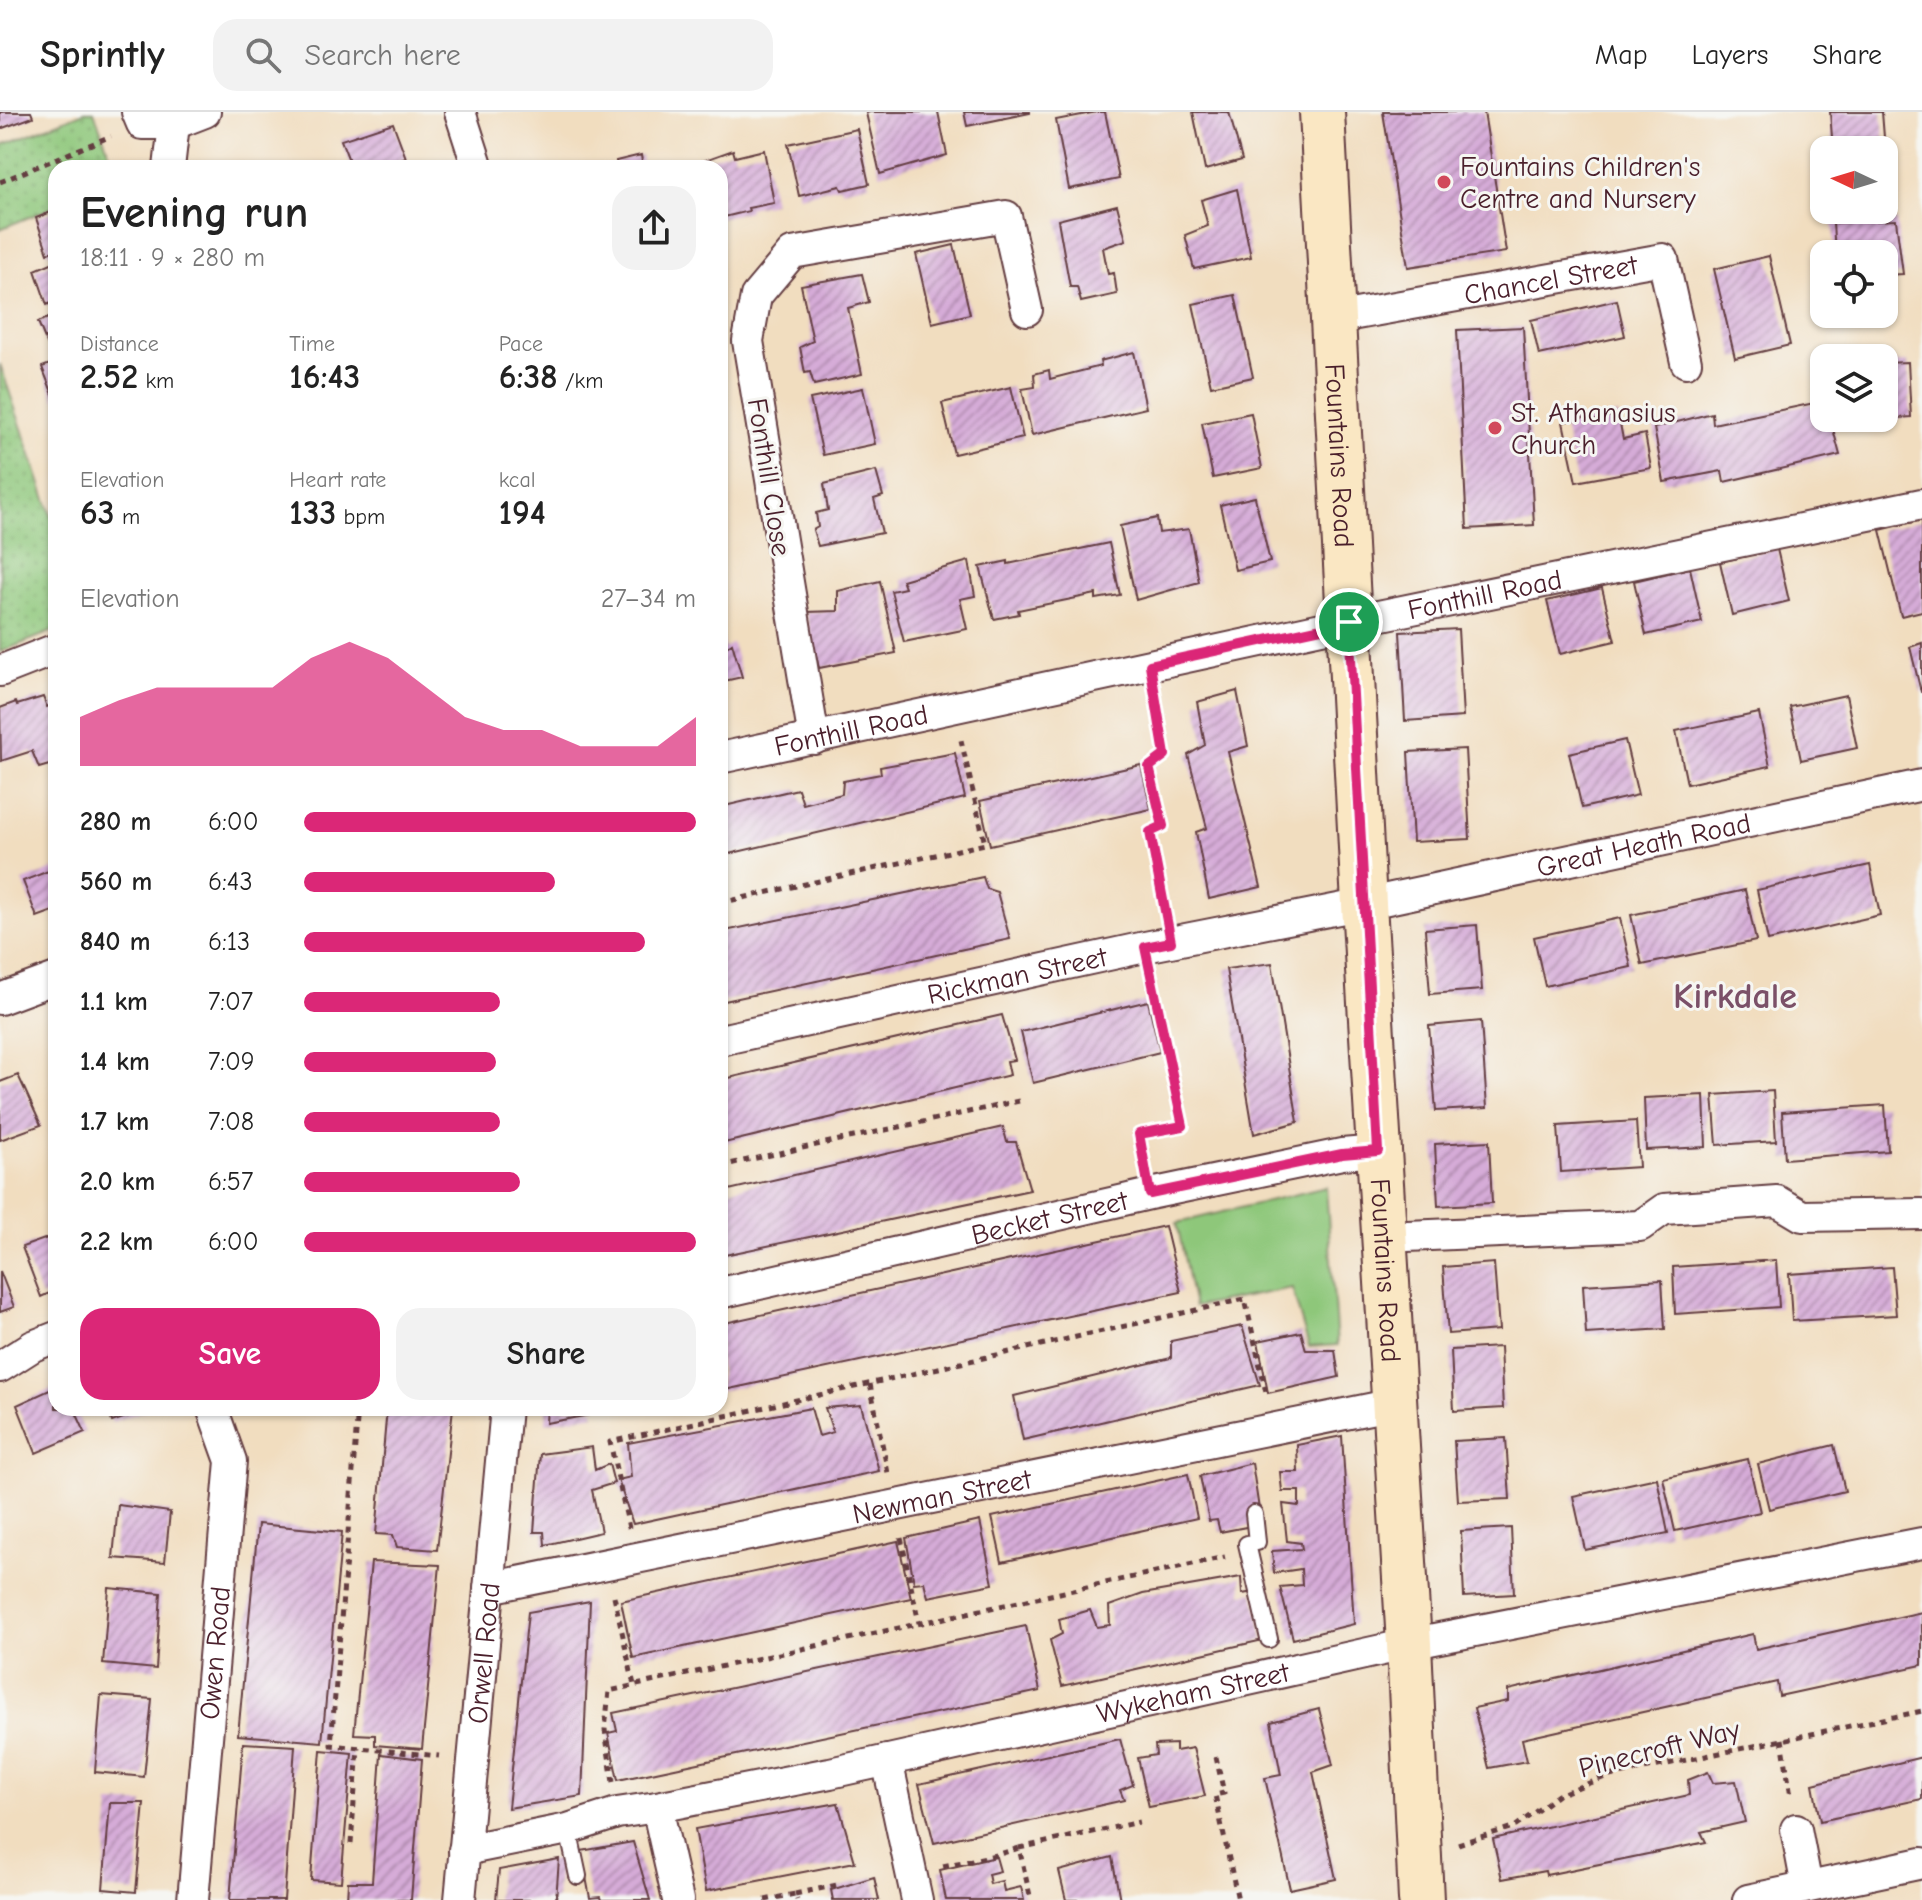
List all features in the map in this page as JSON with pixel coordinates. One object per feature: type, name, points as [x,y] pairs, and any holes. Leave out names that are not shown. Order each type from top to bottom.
[{"type":"street","points":[[139,118],[174,124],[205,112]]},
{"type":"street","points":[[460,112],[475,160]]},
{"type":"street","name":"Fountains Road","points":[[1322,112],[1378,1151],[1409,1644],[1418,1889]]},
{"type":"street","points":[[170,160],[174,124]]},
{"type":"street","name":"Fonthill Close","points":[[814,739],[748,341],[756,296],[792,253],[1006,216],[1027,310]]},
{"type":"street","name":"Chancel Street","points":[[1334,318],[1663,259],[1686,362]]},
{"type":"street","name":"Fonthill Road","points":[[728,756],[1349,622],[1922,504]]},
{"type":"street","points":[[0,671],[48,652]]},
{"type":"street","name":"Great Heath Road","points":[[1364,904],[1922,785]]},
{"type":"street","name":"Rickman Street","points":[[728,1038],[1158,944],[1364,904]]},
{"type":"street","points":[[0,999],[48,987]]},
{"type":"street","name":"Becket Street","points":[[728,1291],[1150,1194],[1342,1154],[1378,1151]]},
{"type":"street","points":[[1384,1237],[1640,1226],[1664,1209],[1777,1201],[1802,1216],[1922,1214]]},
{"type":"street","points":[[0,1367],[48,1340]]},
{"type":"street","name":"Newman Street","points":[[489,1588],[1394,1404]]},
{"type":"street","name":"Owen Road","points":[[193,1900],[231,1461],[215,1416]]},
{"type":"street","name":"Orwell Road","points":[[460,1900],[505,1416]]},
{"type":"street","name":"Wykeham Street","points":[[464,1850],[568,1829],[617,1813],[887,1760],[1409,1644],[1922,1543]]},
{"type":"street","points":[[887,1760],[914,1886]]},
{"type":"street","points":[[657,1807],[678,1900]]},
{"type":"street","points":[[1796,1829],[1807,1887]]},
{"type":"street","points":[[1748,1900],[1922,1863]]},
{"type":"lane","points":[[1254,1514],[1257,1542],[1247,1544],[1269,1639]]},
{"type":"lane","points":[[568,1829],[578,1876]]},
{"type":"path","points":[[0,182],[139,118]]},
{"type":"path","points":[[1150,665],[1165,755],[1149,767],[1163,826],[1150,832],[1158,944],[1183,1126],[1139,1134],[1150,1194]]},
{"type":"path","points":[[728,901],[985,844],[954,708]]},
{"type":"path","points":[[728,1164],[1019,1101]]},
{"type":"path","points":[[728,1415],[1245,1299],[1274,1429]]},
{"type":"path","points":[[357,1416],[331,1745],[473,1759]]},
{"type":"path","points":[[634,1685],[610,1442],[725,1416]]},
{"type":"path","points":[[617,1813],[605,1730],[609,1691],[1249,1551]]},
{"type":"path","name":"Pinecroft Way","points":[[1418,1889],[1558,1795],[1605,1777],[1922,1711]]},
{"type":"path","points":[[1782,1739],[1796,1829]]},
{"type":"path","points":[[351,1844],[358,1747]]},
{"type":"path","points":[[1216,1757],[1224,1793],[1215,1795],[1238,1900]]},
{"type":"path","points":[[914,1886],[1019,1848],[1139,1822]]},
{"type":"path","points":[[1019,1848],[1031,1900]]},
{"type":"path","points":[[765,1900],[796,1897],[842,1884]]},
{"type":"green space","points":[[84,112],[94,112],[112,160],[48,160],[48,209],[0,229],[0,146]]},
{"type":"green space","points":[[0,364],[48,505],[48,633],[0,652]]},
{"type":"green space","points":[[1326,1187],[1337,1345],[1309,1347],[1292,1288],[1194,1307],[1177,1223]]},
{"type":"building","points":[[0,112],[31,112],[33,117],[0,129]]},
{"type":"building","points":[[938,112],[947,155],[880,174],[866,113]]},
{"type":"building","points":[[964,112],[1030,112],[1030,113],[967,126]]},
{"type":"building","points":[[1105,112],[1119,179],[1069,189],[1056,120]]},
{"type":"building","points":[[1193,112],[1229,112],[1242,160],[1205,170]]},
{"type":"building","name":"Fountains Children's Centre and Nursery","points":[[1383,112],[1484,112],[1506,252],[1408,267]]},
{"type":"building","points":[[1830,112],[1882,112],[1884,136],[1832,136]]},
{"type":"building","points":[[393,123],[406,158],[349,160],[341,140]]},
{"type":"building","points":[[857,129],[869,184],[842,190],[840,186],[799,196],[788,144]]},
{"type":"building","points":[[733,150],[735,157],[764,150],[774,203],[728,216],[728,160],[706,160]]},
{"type":"building","points":[[641,155],[642,160],[620,160]]},
{"type":"building","points":[[1237,189],[1251,257],[1194,269],[1185,235],[1208,226],[1201,200]]},
{"type":"building","points":[[1117,205],[1126,240],[1103,248],[1108,274],[1114,273],[1117,294],[1081,302],[1077,287],[1070,287],[1058,220]]},
{"type":"building","points":[[48,213],[48,253],[36,218]]},
{"type":"building","points":[[1833,224],[1897,224],[1903,274],[1898,274],[1898,240],[1834,240]]},
{"type":"building","points":[[954,245],[970,314],[932,323],[916,254]]},
{"type":"building","points":[[1769,256],[1790,345],[1735,358],[1714,269]]},
{"type":"building","points":[[48,264],[47,305],[35,270]]},
{"type":"building","points":[[862,274],[869,302],[848,308],[862,374],[814,385],[810,372],[805,373],[800,347],[813,341],[801,285]]},
{"type":"building","points":[[1235,295],[1253,377],[1211,386],[1193,304]]},
{"type":"building","points":[[1617,300],[1625,336],[1539,355],[1531,320]]},
{"type":"building","points":[[48,318],[48,346],[38,322]]},
{"type":"building","name":"St. Athanasius Church","points":[[1523,327],[1534,525],[1467,529],[1457,330]]},
{"type":"building","points":[[1134,352],[1146,408],[1032,435],[1022,389],[1035,387],[1034,374],[1049,370],[1050,379],[1101,366],[1100,361]]},
{"type":"building","points":[[1898,362],[1908,362],[1911,417],[1898,418]]},
{"type":"building","points":[[48,365],[48,382],[42,367]]},
{"type":"building","points":[[1011,387],[1023,438],[954,454],[942,403]]},
{"type":"building","points":[[863,388],[875,444],[823,455],[810,399]]},
{"type":"building","points":[[1810,404],[1810,432],[1834,432],[1840,455],[1724,482],[1722,471],[1664,482],[1654,428],[1712,413],[1713,424]]},
{"type":"building","points":[[1251,413],[1262,468],[1213,478],[1202,423]]},
{"type":"building","points":[[1618,414],[1623,439],[1645,434],[1651,468],[1576,482],[1563,422],[1588,417],[1590,422]]},
{"type":"building","points":[[876,471],[883,496],[874,499],[882,533],[818,546],[813,530],[818,527],[816,513],[828,510],[824,484]]},
{"type":"building","points":[[1255,497],[1270,562],[1235,570],[1220,505]]},
{"type":"building","points":[[1157,518],[1159,533],[1189,529],[1199,582],[1136,600],[1120,526]]},
{"type":"building","points":[[1922,520],[1922,611],[1901,616],[1880,530]]},
{"type":"building","points":[[1109,543],[1120,595],[1096,599],[1096,594],[1018,610],[1019,614],[994,619],[980,567]]},
{"type":"building","points":[[1777,549],[1789,601],[1732,615],[1720,562]]},
{"type":"building","points":[[969,561],[975,596],[960,599],[967,629],[904,642],[891,591],[905,588],[902,580]]},
{"type":"building","points":[[1690,568],[1702,622],[1646,635],[1634,581]]},
{"type":"building","points":[[880,581],[896,653],[819,668],[806,612],[838,611],[838,591]]},
{"type":"building","points":[[1602,588],[1615,641],[1560,654],[1547,601]]},
{"type":"building","points":[[1458,629],[1463,717],[1405,721],[1400,632]]},
{"type":"building","points":[[732,643],[742,677],[728,680],[728,646]]},
{"type":"building","points":[[1922,643],[1922,692],[1921,692],[1910,647]]},
{"type":"building","points":[[1237,691],[1248,746],[1228,752],[1261,887],[1209,899],[1196,832],[1207,828],[1188,755],[1205,745],[1197,702]]},
{"type":"building","points":[[1846,695],[1857,748],[1801,760],[1790,707]]},
{"type":"building","points":[[43,697],[48,707],[48,765],[39,768],[32,751],[1,761],[0,708],[16,702],[17,705]]},
{"type":"building","points":[[1759,713],[1770,766],[1687,784],[1676,731]]},
{"type":"building","points":[[1625,740],[1638,795],[1582,808],[1569,753]]},
{"type":"building","points":[[1465,749],[1470,839],[1413,842],[1408,752]]},
{"type":"building","points":[[955,753],[965,798],[728,854],[728,805],[798,789],[803,804],[842,794],[843,781],[881,774],[880,767]]},
{"type":"building","points":[[1141,765],[1151,809],[990,845],[980,801]]},
{"type":"building","points":[[1870,865],[1880,915],[1768,941],[1757,890]]},
{"type":"building","points":[[48,871],[48,913],[37,917],[23,881]]},
{"type":"building","points":[[983,877],[987,889],[997,892],[1010,939],[728,1000],[728,930]]},
{"type":"building","points":[[1745,890],[1756,941],[1642,965],[1631,915]]},
{"type":"building","points":[[1620,918],[1631,967],[1545,986],[1534,937]]},
{"type":"building","points":[[1477,925],[1482,990],[1430,994],[1425,929]]},
{"type":"building","points":[[1272,963],[1298,1122],[1254,1134],[1226,969]]},
{"type":"building","points":[[1148,1001],[1160,1052],[1033,1083],[1021,1032]]},
{"type":"building","points":[[1002,1015],[1015,1060],[1007,1061],[1010,1075],[728,1142],[728,1078]]},
{"type":"building","points":[[1481,1021],[1487,1108],[1436,1111],[1429,1026]]},
{"type":"building","points":[[18,1075],[41,1125],[0,1140],[0,1082]]},
{"type":"building","points":[[1773,1091],[1776,1141],[1717,1145],[1713,1095]]},
{"type":"building","points":[[1704,1095],[1706,1147],[1646,1150],[1644,1098]]},
{"type":"building","points":[[1885,1105],[1888,1151],[1785,1159],[1782,1112]]},
{"type":"building","points":[[1636,1121],[1639,1167],[1561,1172],[1558,1126]]},
{"type":"building","points":[[1003,1127],[1007,1142],[1016,1142],[1030,1190],[728,1254],[728,1190]]},
{"type":"building","points":[[1489,1141],[1492,1203],[1438,1206],[1435,1144]]},
{"type":"building","points":[[1165,1226],[1181,1292],[728,1389],[728,1322]]},
{"type":"building","points":[[48,1238],[48,1294],[41,1297],[22,1247]]},
{"type":"building","points":[[1776,1260],[1779,1307],[1675,1314],[1673,1267]]},
{"type":"building","points":[[1494,1263],[1499,1330],[1448,1334],[1443,1267]]},
{"type":"building","points":[[1892,1267],[1896,1315],[1792,1321],[1789,1274]]},
{"type":"building","points":[[0,1271],[14,1307],[0,1312]]},
{"type":"building","points":[[1662,1280],[1665,1329],[1586,1334],[1583,1285]]},
{"type":"building","points":[[1242,1326],[1260,1385],[1023,1440],[1014,1396],[1171,1358],[1171,1341]]},
{"type":"building","points":[[1301,1332],[1306,1350],[1335,1350],[1339,1377],[1268,1393],[1258,1341]]},
{"type":"building","points":[[1500,1347],[1503,1408],[1454,1411],[1451,1350]]},
{"type":"building","points":[[48,1391],[48,1416],[78,1416],[85,1432],[36,1453],[17,1405]]},
{"type":"building","points":[[861,1405],[879,1471],[633,1524],[618,1480],[631,1477],[628,1443],[811,1408],[819,1436],[833,1432],[825,1408]]},
{"type":"building","points":[[110,1416],[129,1416],[112,1422]]},
{"type":"building","points":[[386,1416],[452,1416],[437,1550],[397,1547],[393,1535],[376,1534]]},
{"type":"building","points":[[546,1416],[584,1416],[546,1423]]},
{"type":"building","points":[[1342,1436],[1354,1624],[1293,1639],[1280,1587],[1302,1585],[1301,1569],[1274,1573],[1272,1551],[1302,1549],[1301,1543],[1287,1541],[1283,1504],[1299,1506],[1299,1491],[1282,1491],[1280,1472],[1298,1472],[1297,1445]]},
{"type":"building","points":[[1506,1438],[1510,1499],[1458,1501],[1454,1441]]},
{"type":"building","points":[[1834,1445],[1845,1491],[1769,1509],[1758,1464]]},
{"type":"building","points":[[592,1447],[595,1470],[609,1464],[614,1483],[592,1490],[601,1532],[545,1545],[544,1532],[534,1532],[540,1454]]},
{"type":"building","points":[[1748,1459],[1760,1512],[1675,1531],[1663,1478]]},
{"type":"building","points":[[1252,1463],[1259,1509],[1251,1526],[1220,1532],[1217,1520],[1209,1521],[1200,1476]]},
{"type":"building","points":[[1188,1474],[1197,1518],[1002,1562],[992,1517]]},
{"type":"building","points":[[1657,1478],[1668,1533],[1585,1550],[1573,1496]]},
{"type":"building","points":[[118,1505],[170,1512],[165,1562],[113,1558]]},
{"type":"building","points":[[980,1521],[993,1584],[928,1597],[924,1582],[914,1583],[906,1538]]},
{"type":"building","points":[[258,1524],[342,1532],[322,1742],[238,1735]]},
{"type":"building","points":[[1511,1528],[1514,1594],[1464,1597],[1461,1531]]},
{"type":"building","points":[[898,1541],[911,1598],[633,1658],[621,1601]]},
{"type":"building","points":[[371,1562],[440,1565],[422,1749],[375,1745],[375,1735],[354,1734]]},
{"type":"building","points":[[1241,1577],[1242,1594],[1254,1592],[1263,1640],[1062,1686],[1050,1640],[1062,1634],[1059,1619],[1090,1610],[1097,1627],[1110,1625],[1109,1606],[1143,1594]]},
{"type":"building","points":[[109,1588],[161,1593],[156,1669],[103,1664]]},
{"type":"building","points":[[590,1601],[582,1796],[508,1808],[528,1612]]},
{"type":"building","points":[[1922,1612],[1922,1665],[1779,1696],[1777,1682],[1522,1739],[1527,1761],[1489,1768],[1474,1708],[1508,1701],[1508,1690],[1753,1634],[1756,1649]]},
{"type":"building","points":[[1026,1626],[1040,1691],[618,1780],[608,1733],[617,1731],[613,1713]]},
{"type":"building","points":[[101,1695],[152,1699],[144,1777],[95,1772]]},
{"type":"building","points":[[1319,1709],[1333,1765],[1313,1772],[1336,1879],[1290,1889],[1265,1778],[1281,1775],[1271,1722]]},
{"type":"building","points":[[1120,1739],[1133,1785],[1120,1790],[1124,1800],[934,1843],[919,1784]]},
{"type":"building","points":[[243,1743],[295,1746],[284,1900],[230,1900]]},
{"type":"building","points":[[1176,1744],[1176,1751],[1193,1748],[1205,1796],[1149,1807],[1138,1758],[1156,1755],[1155,1745]]},
{"type":"building","points":[[321,1750],[352,1753],[341,1882],[311,1880]]},
{"type":"building","points":[[381,1754],[422,1759],[411,1900],[347,1900],[348,1882],[372,1882]]},
{"type":"building","points":[[1922,1757],[1922,1799],[1820,1821],[1813,1784]]},
{"type":"building","points":[[1708,1772],[1713,1783],[1736,1781],[1745,1822],[1701,1832],[1706,1842],[1546,1875],[1545,1871],[1502,1879],[1493,1839],[1689,1795],[1688,1780]]},
{"type":"building","points":[[110,1803],[144,1803],[136,1892],[103,1889]]},
{"type":"building","points":[[838,1803],[855,1862],[706,1891],[695,1829]]},
{"type":"building","points":[[633,1842],[650,1900],[590,1898],[581,1851]]},
{"type":"building","points":[[996,1857],[1000,1871],[988,1874],[990,1884],[1002,1881],[1004,1891],[1021,1887],[1024,1900],[946,1900],[940,1870]]},
{"type":"building","points":[[1112,1857],[1120,1900],[1066,1900],[1059,1871]]},
{"type":"building","points":[[559,1859],[556,1900],[496,1900],[499,1870]]},
{"type":"building","points":[[874,1877],[879,1900],[833,1900],[831,1890]]},
{"type":"place","name":"Fountains Children's Centre and Nursery","points":[[1444,182]]},
{"type":"place","name":"St. Athanasius Church","points":[[1495,428]]},
{"type":"district","name":"Kirkdale","points":[[1735,995]]},
{"type":"route","points":[[1349,622],[1378,1151],[1342,1154],[1150,1194],[1139,1134],[1183,1126],[1145,947],[1171,942],[1150,832],[1163,826],[1149,767],[1165,755],[1150,665],[1349,622]]}]
